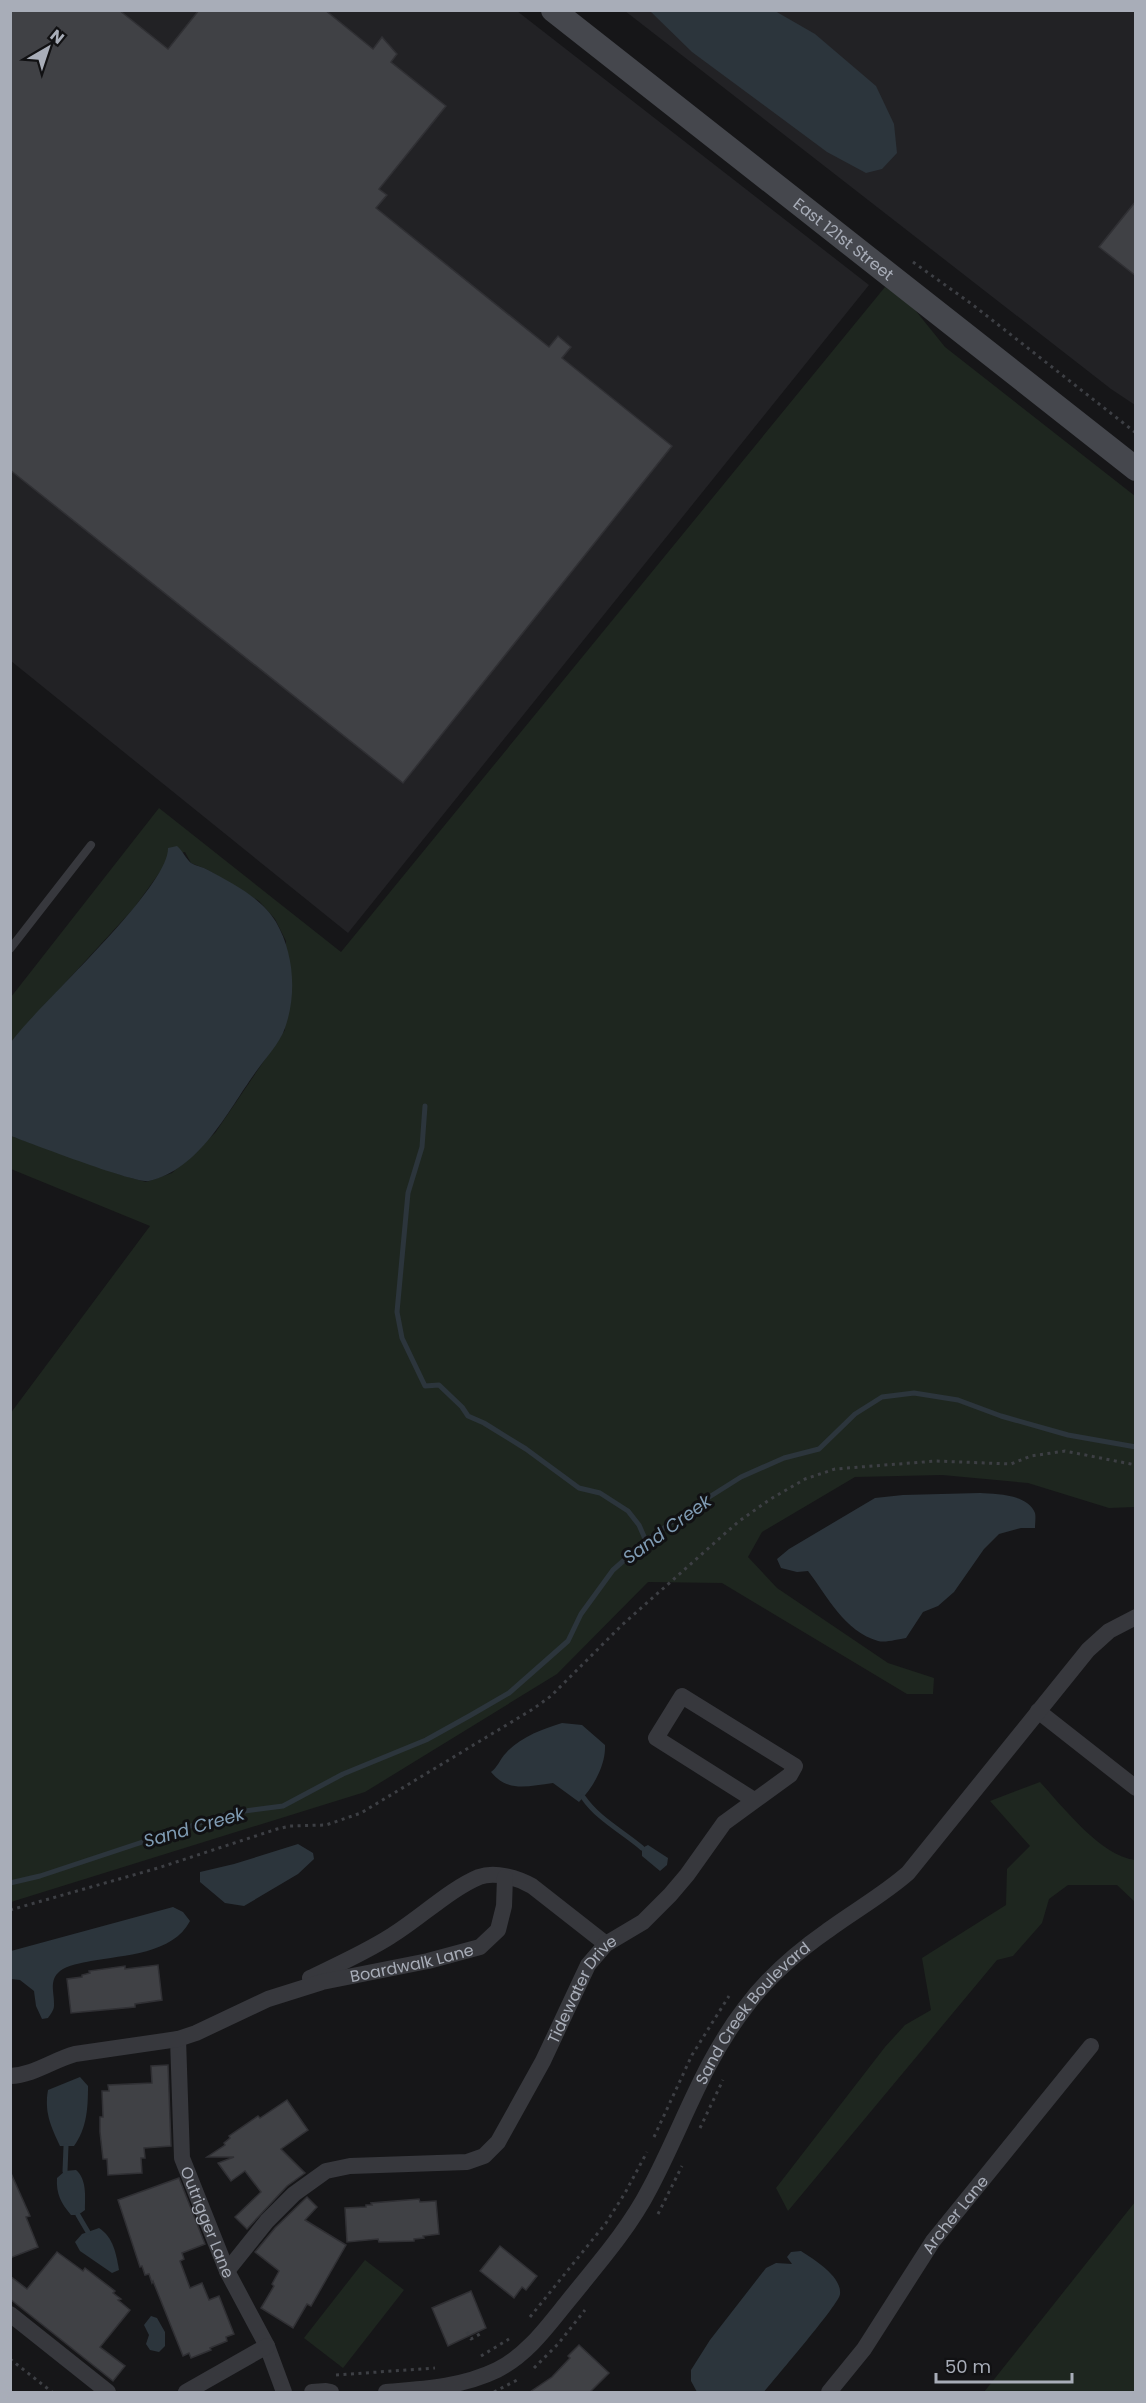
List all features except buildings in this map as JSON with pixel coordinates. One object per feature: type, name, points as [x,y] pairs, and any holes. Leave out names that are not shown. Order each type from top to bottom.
[{"type":"street","name":"East 121st Street","points":[[553,10],[1136,469]]},
{"type":"street","name":"Sand Creek Boulevard","points":[[387,2392],[443,2386],[483,2376],[509,2363],[537,2340],[599,2262],[644,2198],[705,2073],[745,2008],[770,1978],[826,1931],[893,1886],[908,1873],[1088,1650],[1109,1631],[1136,1617]]},
{"type":"street","name":"Tidewater Drive","points":[[227,2271],[267,2221],[294,2194],[326,2172],[350,2166],[467,2162],[484,2156],[498,2142],[528,2089],[588,1965],[606,1944],[643,1922],[687,1875],[724,1823],[790,1775],[795,1766],[682,1696],[656,1738],[754,1800]]},
{"type":"street","points":[[1038,1711],[1136,1788]]},
{"type":"street","name":"Boardwalk Lane","points":[[10,2076],[24,2075],[59,2058],[75,2054],[178,2039],[196,2033],[391,1936],[474,1880],[487,1876],[521,1880],[532,1886],[606,1944]]},
{"type":"street","name":"Boardwalk Lane","points":[[268,1999],[322,1982],[428,1961],[480,1947],[498,1930],[504,1906],[505,1877]]},
{"type":"street","name":"Outrigger Lane","points":[[178,2039],[183,2158],[227,2271],[267,2346],[284,2392]]},
{"type":"street","name":"Archer Lane","points":[[829,2392],[864,2349],[933,2241],[1091,2046]]},
{"type":"street","points":[[10,2314],[108,2392]]},
{"type":"street","points":[[186,2392],[267,2346]]},
{"type":"street","points":[[312,2392],[331,2392]]},
{"type":"lane","points":[[10,949],[91,845]]},
{"type":"path","points":[[914,262],[973,305],[1136,433]]},
{"type":"path","points":[[10,1910],[158,1868],[277,1829],[290,1826],[326,1825],[361,1813],[551,1696],[622,1625],[738,1522],[804,1479],[835,1469],[936,1461],[1011,1464],[1038,1455],[1065,1451],[1136,1465]]},
{"type":"path","points":[[530,2318],[606,2223],[625,2193],[648,2150],[692,2055],[729,1996]]},
{"type":"path","points":[[467,2332],[471,2339],[480,2334]]},
{"type":"path","points":[[475,2359],[510,2338]]},
{"type":"path","points":[[10,2359],[52,2392]]},
{"type":"path","points":[[329,2375],[443,2368]]},
{"type":"shaded area","points":[[10,11],[517,11],[869,285],[348,933],[11,661]]},
{"type":"shaded area","points":[[625,11],[1135,11],[1135,405],[1111,389]]},
{"type":"shaded area","points":[[650,11],[775,11],[815,34],[876,86],[894,124],[897,153],[882,169],[866,173],[827,152],[692,52]]},
{"type":"shaded area","points":[[885,287],[907,300],[945,347],[1135,496],[1135,1507],[1109,1508],[1028,1483],[942,1475],[855,1477],[762,1532],[748,1557],[777,1588],[888,1663],[934,1678],[933,1694],[907,1694],[722,1583],[648,1582],[557,1674],[365,1792],[11,1902],[10,1414],[150,1226],[11,1169],[11,1136],[146,1182],[172,1173],[215,1133],[285,1030],[286,941],[275,919],[259,901],[206,869],[191,863],[185,852],[168,855],[165,865],[134,908],[11,1042],[11,997],[159,808],[341,952]]},
{"type":"shaded area","points":[[177,846],[191,863],[206,869],[255,898],[270,913],[287,947],[292,974],[291,1001],[285,1028],[279,1040],[211,1137],[183,1165],[167,1175],[149,1181],[105,1170],[11,1136],[11,1042],[126,917],[148,890],[163,866],[168,848]]},
{"type":"shaded area","points":[[980,1493],[1011,1496],[1026,1502],[1035,1513],[1035,1528],[1021,1528],[999,1534],[984,1549],[954,1592],[938,1606],[923,1612],[906,1638],[878,1641],[856,1630],[838,1612],[808,1571],[797,1572],[781,1568],[777,1559],[789,1549],[875,1498]]},
{"type":"shaded area","points":[[562,1723],[582,1725],[605,1745],[598,1776],[579,1802],[553,1783],[511,1786],[491,1772],[518,1742]]},
{"type":"shaded area","points":[[1040,1782],[1071,1817],[1096,1840],[1122,1857],[1135,1860],[1135,1902],[1117,1885],[1068,1885],[1049,1899],[1042,1923],[1013,1956],[997,1960],[788,2211],[776,2188],[885,2047],[905,2025],[931,2010],[922,1958],[1006,1905],[1007,1869],[1030,1846],[990,1801]]},
{"type":"shaded area","points":[[298,1844],[313,1853],[314,1859],[298,1874],[244,1906],[225,1903],[200,1882],[200,1872]]},
{"type":"shaded area","points":[[648,1845],[668,1858],[667,1865],[660,1871],[642,1856],[642,1848]]},
{"type":"shaded area","points":[[173,1907],[183,1912],[190,1921],[182,1932],[160,1947],[79,1963],[60,1971],[54,1979],[54,2008],[48,2018],[42,2019],[36,2006],[34,1991],[20,1980],[11,1979],[11,1951]]},
{"type":"shaded area","points":[[80,2077],[88,2086],[84,2125],[74,2146],[60,2146],[51,2126],[48,2112],[48,2090]]},
{"type":"shaded area","points":[[76,2170],[84,2183],[85,2210],[78,2215],[71,2215],[60,2198],[57,2178],[65,2171]]},
{"type":"shaded area","points":[[1135,2202],[1135,2392],[984,2392]]},
{"type":"shaded area","points":[[99,2228],[108,2236],[115,2252],[119,2270],[112,2273],[80,2251],[75,2242],[82,2234]]},
{"type":"shaded area","points":[[801,2251],[826,2269],[839,2287],[840,2294],[830,2311],[764,2392],[697,2392],[691,2381],[691,2370],[710,2340],[766,2268],[776,2263],[792,2264],[787,2257],[791,2252]]},
{"type":"shaded area","points":[[365,2260],[404,2290],[343,2368],[304,2338]]},
{"type":"shaded area","points":[[151,2316],[157,2318],[165,2332],[165,2346],[159,2352],[150,2350],[146,2344],[149,2335],[144,2325]]},
{"type":"waterway","points":[[425,1106],[422,1147],[408,1193],[397,1312],[402,1338],[425,1386],[439,1385],[468,1416],[484,1423],[526,1449],[579,1488],[600,1493],[628,1511],[639,1525],[646,1541]]},
{"type":"waterway","name":"Sand Creek","points":[[10,1883],[40,1876],[230,1813],[283,1806],[343,1774],[426,1740],[471,1715],[509,1693],[568,1641],[581,1614],[613,1570],[646,1541],[687,1511],[741,1477],[784,1458],[819,1449],[855,1414],[882,1397],[914,1393],[958,1400],[1001,1416],[1068,1435],[1136,1447]]},
{"type":"waterway","points":[[583,1797],[603,1818],[642,1848]]},
{"type":"waterway","points":[[65,2171],[66,2146]]},
{"type":"waterway","points":[[78,2215],[88,2232]]}]
